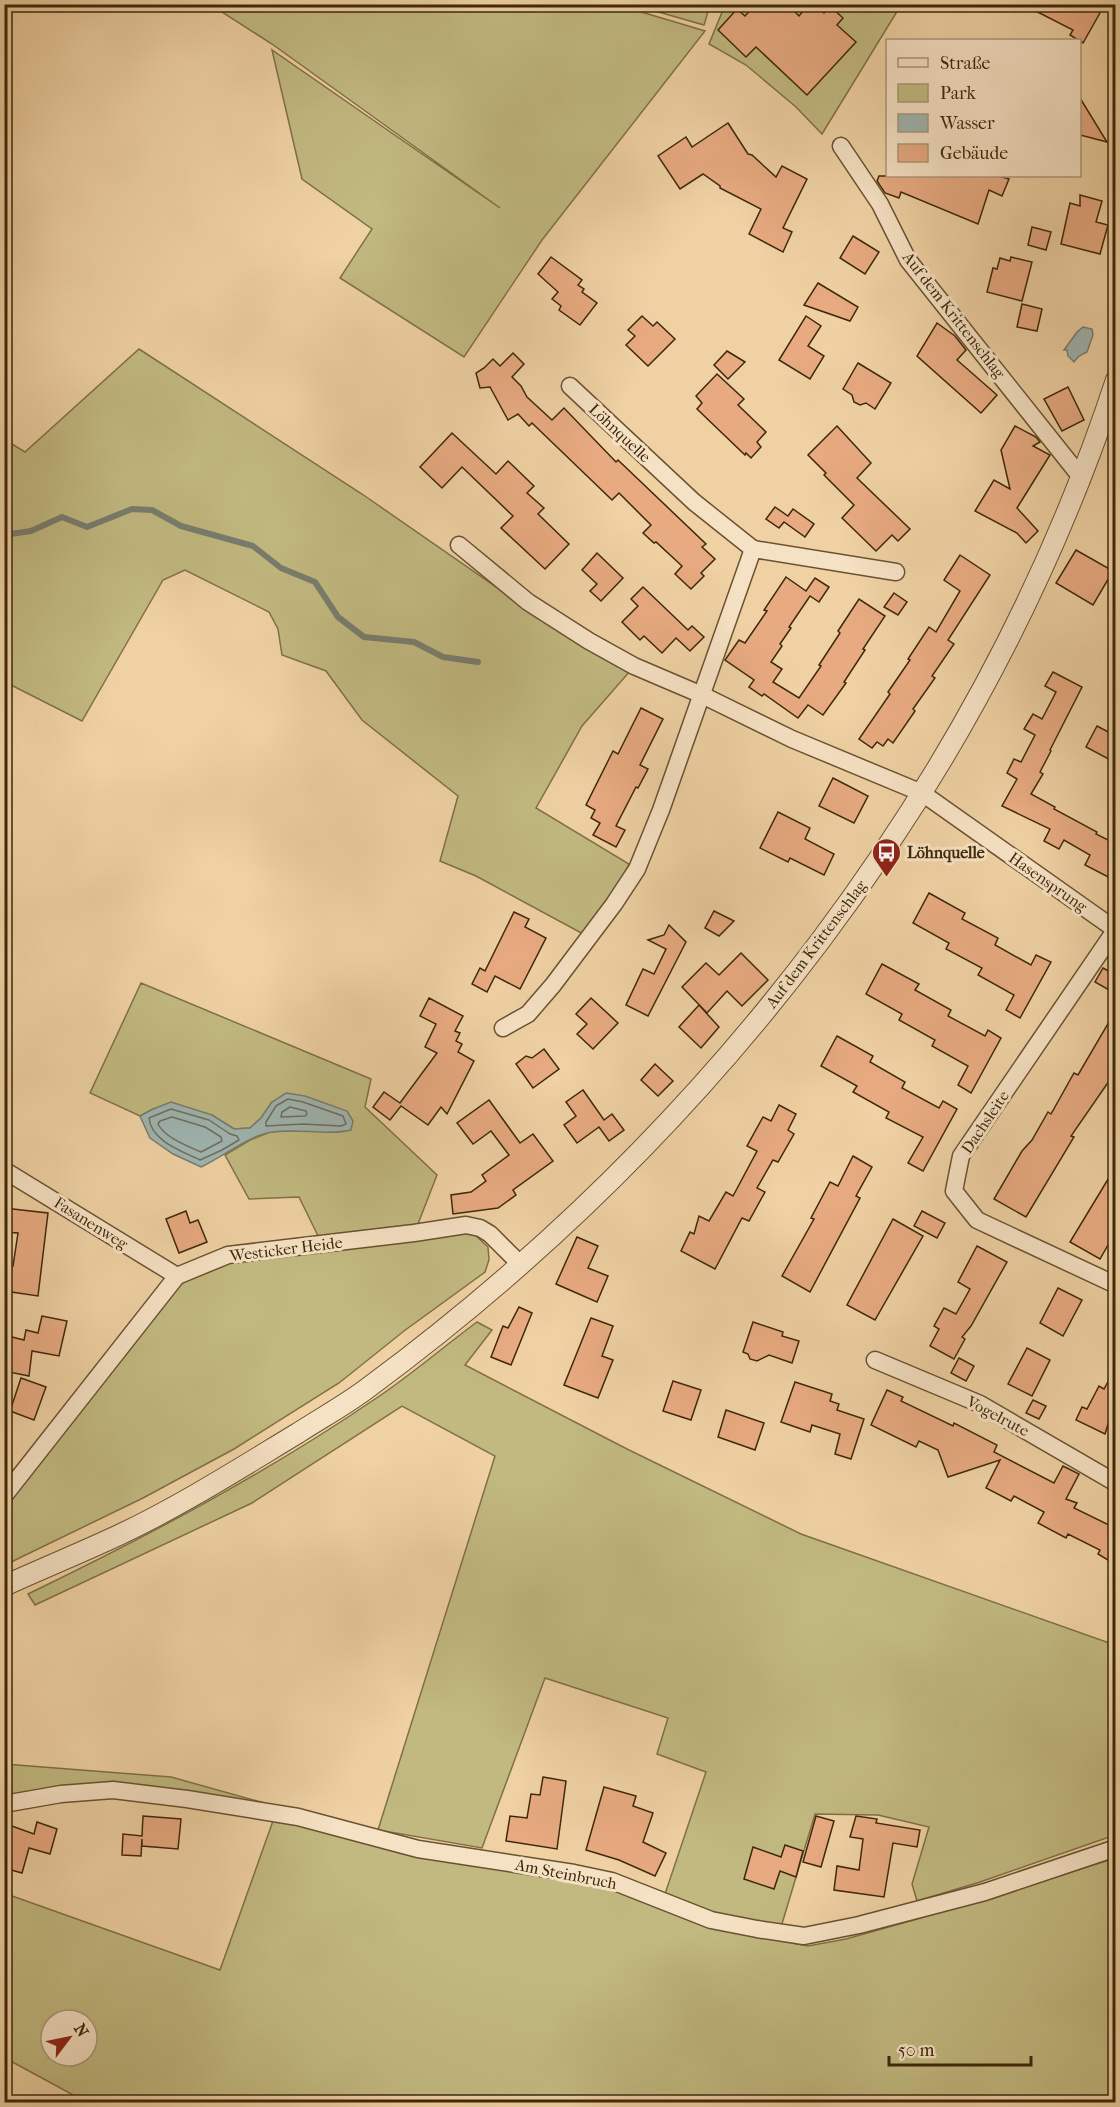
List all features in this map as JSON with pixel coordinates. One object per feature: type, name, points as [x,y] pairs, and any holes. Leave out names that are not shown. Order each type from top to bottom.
[{"type":"street","name":"Auf dem Krittenschlag","points":[[841,146],[880,204],[908,260],[1080,476]]},
{"type":"street","name":"Auf dem Krittenschlag","points":[[520,1264],[638,1153],[694,1093],[758,1021],[812,952],[875,865],[922,794],[979,694],[1030,593],[1080,476],[1116,380]]},
{"type":"street","name":"Löhnquelle","points":[[570,386],[694,502],[753,549],[896,572]]},
{"type":"street","points":[[459,545],[528,602],[589,641],[634,666],[702,695],[792,740],[922,794]]},
{"type":"street","points":[[503,1028],[528,1014],[553,985],[614,904],[637,868],[661,810],[753,549]]},
{"type":"street","name":"Hasensprung","points":[[922,794],[1115,930]]},
{"type":"street","name":"Dachsleite","points":[[1115,930],[961,1156],[954,1191],[977,1220],[1116,1285]]},
{"type":"street","name":"Fasanenweg","points":[[4,1170],[177,1276]]},
{"type":"street","name":"Westicker Heide","points":[[4,1496],[177,1276],[228,1255],[466,1225],[480,1228],[490,1234],[520,1264]]},
{"type":"street","points":[[4,1586],[123,1533],[253,1461],[366,1390],[468,1310],[520,1264]]},
{"type":"street","name":"Vogelrute","points":[[874,1360],[980,1404],[1116,1483]]},
{"type":"street","name":"Am Steinbruch","points":[[4,1804],[61,1794],[113,1790],[298,1817],[418,1849],[612,1881],[711,1920],[804,1936],[859,1925],[985,1892],[1116,1848]]},
{"type":"green space","points":[[710,4],[704,25],[634,5]]},
{"type":"green space","points":[[211,5],[618,5],[705,31],[542,240],[464,357],[340,278],[372,229],[302,179],[272,50],[500,208],[272,44]]},
{"type":"green space","points":[[725,5],[901,5],[822,134],[796,107],[746,65],[709,44]]},
{"type":"green space","points":[[139,349],[362,494],[522,605],[631,670],[582,726],[536,808],[629,864],[621,883],[585,935],[476,876],[440,861],[458,796],[362,720],[326,671],[282,655],[278,629],[269,612],[185,570],[163,580],[82,721],[5,682],[4,439],[25,452]]},
{"type":"green space","points":[[141,983],[371,1079],[365,1107],[437,1175],[416,1229],[322,1244],[299,1197],[249,1199],[225,1155],[250,1140],[270,1132],[303,1130],[272,1102],[261,1118],[250,1128],[234,1129],[212,1115],[153,1109],[140,1116],[90,1093]]},
{"type":"green space","points":[[472,1232],[488,1247],[489,1260],[485,1272],[404,1331],[339,1383],[234,1449],[143,1498],[5,1565],[5,1501],[179,1280],[229,1260]]},
{"type":"green space","points":[[477,1322],[492,1330],[465,1365],[627,1449],[801,1534],[1115,1645],[1115,1835],[980,1882],[917,1901],[912,1884],[929,1827],[878,1815],[815,1814],[781,1927],[708,1911],[665,1894],[706,1772],[657,1754],[668,1718],[545,1678],[482,1848],[378,1830],[495,1456],[402,1406],[252,1503],[35,1605],[28,1594],[162,1527],[291,1453],[388,1390]]},
{"type":"green space","points":[[4,1764],[171,1777],[275,1806],[193,1794],[5,1797]]},
{"type":"green space","points":[[274,1818],[613,1886],[709,1927],[808,1946],[846,1939],[988,1899],[1115,1858],[1115,2102],[86,2102],[5,2058],[4,1893],[220,1970]]},
{"type":"water","points":[[1083,327],[1092,329],[1093,335],[1087,352],[1074,362],[1068,356],[1067,350],[1064,350]]},
{"type":"water","points":[[286,1093],[305,1096],[347,1111],[353,1121],[351,1130],[342,1132],[282,1131],[263,1134],[201,1167],[173,1154],[150,1138],[140,1116],[171,1102],[212,1115],[234,1129],[250,1128],[261,1118],[272,1102]]},
{"type":"building","points":[[756,4],[787,4],[799,16],[809,4],[815,4],[824,13],[830,6],[843,18],[837,25],[856,42],[807,95],[756,47],[746,57],[718,30],[737,9],[745,16]]},
{"type":"building","points":[[1022,4],[1105,4],[1083,43],[1081,39],[1070,35],[1073,30]]},
{"type":"building","points":[[1081,100],[1107,142],[1081,135]]},
{"type":"building","points":[[728,123],[748,154],[776,177],[782,166],[807,179],[783,228],[792,232],[783,252],[749,234],[761,209],[720,188],[703,174],[680,189],[658,156],[686,137],[692,147]]},
{"type":"building","points":[[879,176],[1002,177],[1009,179],[1002,196],[989,190],[978,224],[901,192],[899,198],[885,193],[877,181]]},
{"type":"building","points":[[1080,195],[1102,201],[1096,222],[1108,225],[1100,254],[1061,244],[1070,203],[1080,206]]},
{"type":"building","points":[[1032,227],[1051,232],[1046,250],[1028,245]]},
{"type":"building","points":[[853,236],[879,252],[865,274],[840,258]]},
{"type":"building","points":[[551,257],[582,280],[578,285],[584,289],[582,292],[597,303],[580,325],[559,310],[561,306],[552,299],[558,292],[538,274]]},
{"type":"building","points":[[1011,257],[1032,262],[1022,301],[987,292],[993,268],[997,269],[1000,258],[1010,261]]},
{"type":"building","points":[[818,283],[858,307],[850,321],[804,305]]},
{"type":"building","points":[[1022,304],[1042,309],[1037,331],[1017,327]]},
{"type":"building","points":[[642,316],[653,326],[657,322],[675,339],[648,366],[626,345],[635,336],[628,330]]},
{"type":"building","points":[[806,316],[821,326],[808,346],[824,356],[810,379],[779,360]]},
{"type":"building","points":[[937,323],[955,336],[966,350],[957,360],[997,395],[981,413],[917,356]]},
{"type":"building","points":[[727,351],[745,362],[728,379],[714,365]]},
{"type":"building","points":[[513,353],[524,364],[512,377],[527,397],[552,420],[564,408],[616,462],[618,460],[706,544],[702,547],[715,559],[701,573],[704,576],[691,589],[675,574],[682,566],[643,533],[651,525],[619,493],[612,500],[532,423],[529,426],[518,414],[508,420],[490,387],[480,388],[476,373],[493,359],[500,366]]},
{"type":"building","points":[[858,363],[891,383],[875,409],[866,403],[860,405],[854,402],[852,395],[843,389]]},
{"type":"building","points":[[717,374],[744,399],[738,405],[766,432],[757,442],[761,447],[751,458],[746,453],[745,455],[697,409],[702,403],[696,396]]},
{"type":"building","points":[[1068,387],[1084,420],[1062,431],[1044,399]]},
{"type":"building","points":[[837,426],[871,463],[857,478],[910,529],[898,541],[892,535],[876,551],[842,518],[854,505],[808,455]]},
{"type":"building","points":[[1015,426],[1036,437],[1040,442],[1033,446],[1050,455],[1017,508],[1038,531],[1026,543],[1017,533],[975,511],[994,480],[1010,489],[1001,450]]},
{"type":"building","points":[[452,433],[496,474],[508,461],[534,486],[527,493],[544,508],[538,514],[569,544],[545,569],[501,528],[513,516],[462,467],[442,488],[420,467]]},
{"type":"building","points":[[775,507],[788,516],[793,509],[814,524],[805,537],[784,522],[779,528],[766,519]]},
{"type":"building","points":[[1076,550],[1113,571],[1093,605],[1056,583]]},
{"type":"building","points":[[597,553],[623,578],[601,601],[590,591],[597,584],[582,570]]},
{"type":"building","points":[[960,555],[990,575],[948,640],[954,644],[932,676],[935,678],[913,709],[915,711],[893,743],[888,739],[883,746],[877,742],[872,748],[859,739],[890,694],[888,692],[929,627],[936,632],[960,591],[944,580]]},
{"type":"building","points":[[786,577],[806,591],[815,578],[829,587],[819,602],[810,596],[789,627],[791,628],[780,644],[782,646],[771,662],[782,669],[773,682],[799,698],[821,666],[819,665],[840,633],[838,631],[859,599],[885,616],[863,649],[865,650],[844,682],[846,683],[823,715],[808,705],[798,718],[764,694],[762,696],[749,687],[754,680],[725,660],[739,640],[745,643],[767,611],[764,610]]},
{"type":"building","points":[[643,587],[688,630],[692,626],[704,637],[690,651],[676,638],[662,653],[644,636],[640,640],[622,622],[638,606],[631,599]]},
{"type":"building","points":[[894,593],[907,602],[898,615],[884,607]]},
{"type":"building","points":[[1053,672],[1082,687],[1040,772],[1043,774],[1031,794],[1116,844],[1116,881],[1085,865],[1090,855],[1064,840],[1059,849],[1044,841],[1050,829],[1002,806],[1017,779],[1007,773],[1014,759],[1021,762],[1035,735],[1024,729],[1033,714],[1042,719],[1056,692],[1045,686]]},
{"type":"building","points":[[641,708],[663,719],[640,765],[648,769],[616,826],[625,830],[616,847],[593,835],[600,823],[591,818],[595,810],[586,805],[613,751],[618,754]]},
{"type":"building","points":[[1097,726],[1116,736],[1116,763],[1086,747]]},
{"type":"building","points":[[833,778],[868,796],[854,823],[819,806]]},
{"type":"building","points":[[778,812],[810,828],[805,839],[834,854],[824,875],[790,858],[788,862],[760,848]]},
{"type":"building","points":[[929,893],[965,913],[962,919],[998,938],[995,945],[1031,965],[1036,955],[1051,962],[1020,1018],[1006,1010],[1014,995],[978,975],[982,968],[946,949],[949,943],[913,923]]},
{"type":"building","points":[[714,911],[734,921],[719,936],[705,928]]},
{"type":"building","points":[[514,912],[529,919],[525,927],[546,938],[520,989],[495,976],[487,992],[472,984],[480,968],[485,971]]},
{"type":"building","points":[[669,925],[686,942],[648,1016],[626,1005],[643,969],[654,974],[666,949],[648,940],[664,935]]},
{"type":"building","points":[[741,953],[768,980],[742,1006],[727,991],[707,1013],[682,987],[706,963],[719,975]]},
{"type":"building","points":[[882,964],[919,984],[915,990],[951,1010],[948,1016],[985,1036],[988,1030],[1001,1038],[971,1093],[958,1085],[968,1066],[932,1046],[935,1040],[899,1020],[902,1014],[866,994]]},
{"type":"building","points":[[1103,968],[1116,975],[1116,994],[1095,982]]},
{"type":"building","points":[[429,998],[463,1016],[455,1031],[460,1033],[456,1041],[462,1044],[458,1052],[474,1061],[447,1114],[441,1107],[428,1125],[401,1106],[390,1120],[373,1107],[384,1092],[400,1103],[437,1053],[425,1047],[436,1024],[420,1016]]},
{"type":"building","points":[[591,998],[618,1023],[593,1049],[577,1034],[587,1024],[576,1014]]},
{"type":"building","points":[[699,1005],[719,1027],[701,1048],[679,1027]]},
{"type":"building","points":[[1116,1010],[1116,1071],[1071,1136],[1074,1137],[1026,1217],[994,1199],[1048,1112],[1051,1114],[1074,1073],[1078,1075]]},
{"type":"building","points":[[837,1036],[873,1056],[870,1062],[905,1082],[902,1088],[939,1108],[943,1101],[957,1109],[923,1171],[908,1163],[923,1137],[886,1118],[889,1112],[853,1092],[857,1086],[821,1066]]},
{"type":"building","points":[[544,1049],[559,1069],[533,1088],[516,1064],[526,1056],[532,1058]]},
{"type":"building","points":[[655,1064],[673,1081],[658,1096],[641,1080]]},
{"type":"building","points":[[583,1090],[604,1120],[612,1114],[624,1130],[609,1141],[599,1127],[577,1143],[564,1125],[576,1116],[566,1102]]},
{"type":"building","points":[[489,1100],[520,1143],[533,1134],[553,1161],[513,1190],[516,1195],[498,1208],[453,1214],[451,1195],[471,1192],[486,1181],[482,1175],[509,1155],[491,1131],[473,1144],[457,1123]]},
{"type":"building","points":[[779,1105],[796,1114],[788,1130],[794,1134],[778,1162],[773,1160],[757,1188],[765,1192],[749,1221],[742,1218],[715,1269],[681,1251],[690,1232],[694,1234],[699,1216],[709,1221],[726,1192],[733,1196],[757,1151],[747,1146],[763,1117],[771,1121]]},
{"type":"building","points":[[853,1156],[872,1167],[856,1196],[860,1198],[810,1292],[782,1276],[814,1219],[811,1218],[830,1182],[838,1186]]},
{"type":"building","points":[[1116,1166],[1116,1231],[1100,1259],[1070,1242]]},
{"type":"building","points":[[4,1208],[48,1213],[38,1296],[5,1291],[8,1266],[13,1266],[18,1233],[4,1232]]},
{"type":"building","points":[[186,1211],[190,1223],[198,1220],[207,1242],[179,1253],[166,1219]]},
{"type":"building","points":[[922,1211],[945,1223],[937,1238],[914,1226]]},
{"type":"building","points":[[893,1219],[923,1236],[875,1320],[847,1305]]},
{"type":"building","points":[[577,1237],[598,1246],[588,1268],[608,1276],[597,1302],[556,1284]]},
{"type":"building","points":[[977,1246],[1007,1262],[971,1326],[962,1337],[965,1339],[954,1359],[930,1346],[939,1329],[934,1326],[944,1308],[956,1314],[970,1289],[958,1282]]},
{"type":"building","points":[[1058,1288],[1082,1300],[1063,1336],[1040,1323]]},
{"type":"building","points":[[519,1307],[532,1313],[511,1365],[491,1357],[503,1326],[508,1328]]},
{"type":"building","points":[[42,1316],[67,1321],[59,1356],[32,1351],[29,1376],[4,1371],[4,1335],[24,1340],[26,1330],[38,1333]]},
{"type":"building","points":[[591,1318],[613,1326],[602,1356],[613,1360],[598,1398],[564,1385]]},
{"type":"building","points":[[753,1322],[783,1332],[782,1336],[799,1341],[792,1363],[769,1355],[757,1361],[750,1359],[748,1354],[743,1352]]},
{"type":"building","points":[[1027,1348],[1050,1360],[1032,1396],[1008,1384]]},
{"type":"building","points":[[959,1358],[974,1366],[966,1381],[951,1373]]},
{"type":"building","points":[[1116,1367],[1116,1420],[1110,1418],[1105,1434],[1076,1420],[1082,1407],[1087,1409],[1099,1386],[1104,1389]]},
{"type":"building","points":[[21,1378],[46,1387],[34,1420],[10,1411]]},
{"type":"building","points":[[673,1381],[701,1390],[691,1420],[663,1411]]},
{"type":"building","points":[[795,1382],[832,1394],[830,1401],[839,1404],[837,1410],[864,1419],[851,1459],[835,1454],[840,1434],[812,1425],[810,1432],[781,1422]]},
{"type":"building","points":[[887,1390],[903,1397],[901,1401],[953,1426],[954,1423],[997,1445],[994,1452],[1054,1483],[1063,1466],[1079,1474],[1066,1499],[1077,1503],[1074,1508],[1113,1527],[1116,1522],[1116,1565],[1098,1554],[1100,1550],[1068,1534],[1066,1538],[1038,1523],[1044,1512],[1014,1496],[1011,1501],[986,1488],[1000,1460],[948,1477],[938,1450],[919,1441],[916,1447],[871,1425]]},
{"type":"building","points":[[1033,1400],[1046,1406],[1039,1419],[1026,1413]]},
{"type":"building","points":[[726,1410],[764,1423],[755,1450],[718,1437]]},
{"type":"building","points":[[543,1777],[566,1781],[557,1849],[506,1841],[510,1816],[527,1818],[531,1794],[540,1795]]},
{"type":"building","points":[[604,1787],[636,1796],[633,1806],[653,1813],[643,1842],[666,1853],[655,1876],[619,1860],[586,1850]]},
{"type":"building","points":[[143,1816],[181,1819],[178,1849],[142,1846],[142,1839],[141,1856],[122,1855],[123,1834],[142,1836]]},
{"type":"building","points":[[816,1816],[834,1821],[821,1867],[803,1862]]},
{"type":"building","points":[[856,1816],[877,1819],[876,1823],[920,1830],[917,1847],[893,1843],[884,1897],[834,1890],[837,1866],[859,1870],[863,1839],[850,1837]]},
{"type":"building","points":[[37,1822],[57,1829],[50,1854],[29,1848],[22,1873],[4,1868],[4,1828],[8,1829],[9,1825],[34,1834]]},
{"type":"building","points":[[785,1845],[803,1851],[796,1877],[780,1871],[774,1889],[744,1879],[753,1847],[781,1857]]},
{"type":"waterway","points":[[4,535],[31,531],[62,517],[87,527],[132,509],[152,510],[181,526],[253,546],[281,568],[315,582],[338,617],[364,637],[414,642],[443,657],[478,662]]},
{"type":"place","name":"Löhnquelle","points":[[886,878]]}]
